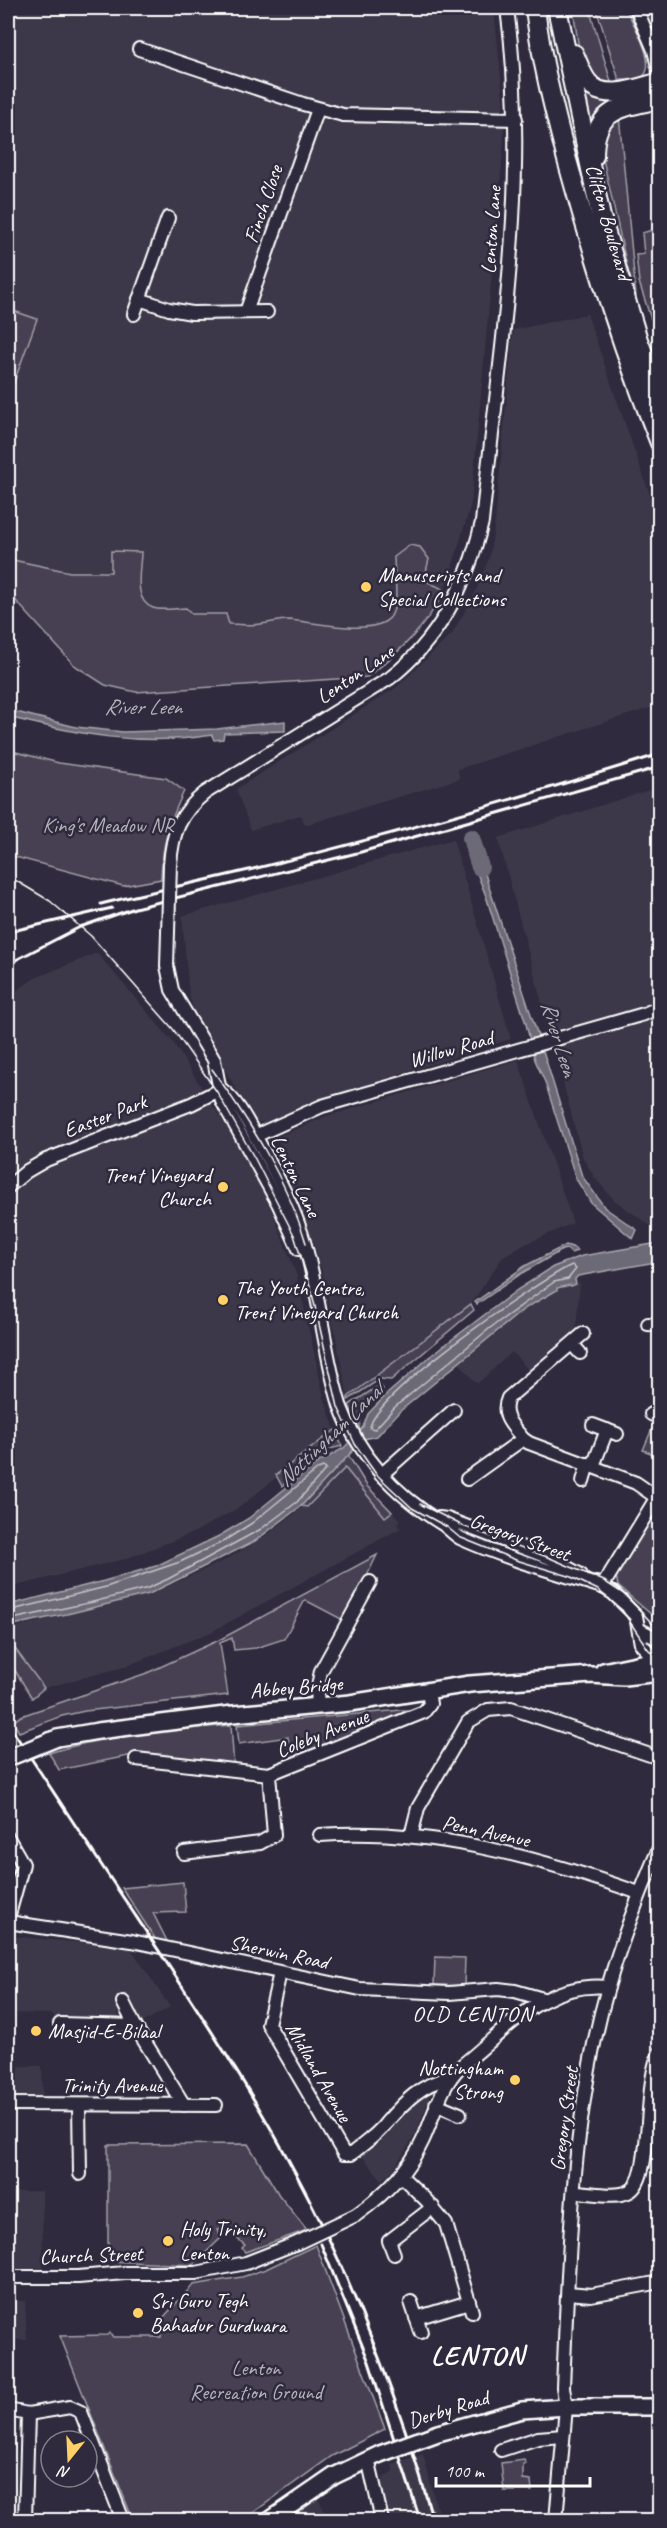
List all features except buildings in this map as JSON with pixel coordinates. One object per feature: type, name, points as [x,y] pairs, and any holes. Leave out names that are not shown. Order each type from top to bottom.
[{"type":"highway","name":"Clifton Boulevard","points":[[535,8],[552,103],[585,227],[622,346],[660,443]]},
{"type":"highway","name":"Clifton Boulevard","points":[[558,12],[598,204],[638,340],[660,396]]},
{"type":"highway","points":[[558,12],[587,82],[601,92],[618,92],[660,82]]},
{"type":"highway","points":[[598,204],[594,137],[601,123],[606,115],[621,107],[660,99]]},
{"type":"main road","name":"Abbey Bridge","points":[[8,1758],[57,1738],[98,1731],[376,1700],[470,1684],[591,1675],[658,1664]]},
{"type":"main road","name":"Derby Road","points":[[270,2520],[334,2476],[374,2456],[438,2433],[515,2411],[566,2407],[660,2407]]},
{"type":"street","name":"Lenton Lane","points":[[315,1289],[283,1212],[222,1101],[214,1060],[172,990],[167,966],[170,865],[180,819],[190,806],[205,793],[390,678],[405,666],[443,619],[462,584],[476,549],[482,522],[512,225],[516,119],[507,8]]},
{"type":"street","points":[[636,8],[654,50],[660,75]]},
{"type":"street","points":[[139,49],[343,116],[516,119]]},
{"type":"street","name":"Finch Close","points":[[246,312],[318,109]]},
{"type":"street","points":[[134,314],[168,218]]},
{"type":"street","points":[[139,299],[185,312],[267,312]]},
{"type":"street","name":"Willow Road","points":[[255,1136],[322,1106],[644,1014],[660,1007]]},
{"type":"street","name":"Lenton Lane","points":[[221,1089],[238,1107],[255,1136],[285,1191],[297,1219],[305,1243],[334,1386],[348,1426],[360,1446]]},
{"type":"street","name":"Easter Park","points":[[8,1188],[27,1171],[46,1160],[191,1104],[221,1089]]},
{"type":"street","points":[[252,1153],[255,1136]]},
{"type":"street","points":[[583,1334],[576,1348],[511,1395],[506,1402],[507,1419],[530,1443],[591,1465],[658,1495],[602,1587]]},
{"type":"street","points":[[381,1475],[446,1414]]},
{"type":"street","points":[[583,1481],[612,1432],[593,1425]]},
{"type":"street","points":[[468,1473],[524,1439]]},
{"type":"street","name":"Gregory Street","points":[[360,1446],[381,1475],[398,1492],[429,1516],[447,1519],[550,1558],[618,1598],[636,1616],[641,1644],[658,1664]]},
{"type":"street","points":[[318,1706],[317,1691],[321,1671],[370,1582]]},
{"type":"street","points":[[640,1630],[660,1640]]},
{"type":"street","name":"Coleby Avenue","points":[[136,1759],[269,1774],[424,1712],[430,1704],[428,1690]]},
{"type":"street","points":[[411,1836],[418,1809],[468,1722],[488,1710],[511,1708],[656,1757],[660,1762]]},
{"type":"street","points":[[184,1853],[260,1843],[274,1835],[269,1774]]},
{"type":"street","name":"Penn Avenue","points":[[320,1835],[411,1836],[521,1856],[588,1875],[639,1893]]},
{"type":"street","points":[[8,1838],[23,1864],[8,1920]]},
{"type":"street","name":"Gregory Street","points":[[556,2520],[566,2407],[563,2387],[576,2158],[586,2088],[608,1987],[639,1893],[660,1846]]},
{"type":"street","name":"Sherwin Road","points":[[8,1920],[132,1941],[360,1989],[449,1993],[498,1989],[543,1999]]},
{"type":"street","name":"Midland Avenue","points":[[280,1973],[268,2024],[344,2154]]},
{"type":"street","name":"Church Street","points":[[8,2277],[196,2273],[246,2264],[356,2215],[401,2176],[423,2139],[449,2078],[543,1999],[582,1987],[608,1987]]},
{"type":"street","points":[[123,2002],[135,2026],[184,2105]]},
{"type":"street","points":[[60,2024],[135,2026]]},
{"type":"street","points":[[574,2192],[620,2194],[629,2192],[637,2185],[643,2169],[653,2067],[660,2052]]},
{"type":"street","name":"Church Street","points":[[344,2154],[351,2154],[355,2151],[386,2124],[402,2104],[428,2084],[449,2078]]},
{"type":"street","name":"Trinity Avenue","points":[[8,2104],[216,2105]]},
{"type":"street","points":[[79,2104],[80,2174]]},
{"type":"street","points":[[436,2104],[460,2114]]},
{"type":"street","points":[[401,2176],[433,2207],[446,2224],[470,2307],[416,2318]]},
{"type":"street","points":[[394,2254],[389,2241],[433,2207]]},
{"type":"street","points":[[568,2293],[591,2295],[660,2282]]},
{"type":"street","points":[[411,2302],[421,2332]]},
{"type":"street","points":[[8,2410],[28,2414],[70,2407],[81,2412],[123,2520]]},
{"type":"street","points":[[25,2520],[28,2414]]},
{"type":"street","points":[[501,2450],[538,2438],[563,2436]]},
{"type":"street","points":[[374,2456],[382,2520]]},
{"type":"shaded area","points":[[8,8],[494,8],[503,97],[504,140],[471,504],[449,578],[437,607],[396,655],[367,677],[136,692],[105,685],[74,665],[8,592]]},
{"type":"shaded area","points":[[645,8],[659,8],[659,41]]},
{"type":"shaded area","points":[[587,314],[659,521],[659,705],[458,769],[459,779],[305,825],[301,815],[251,830],[236,789],[397,687],[452,634],[474,595],[489,558],[495,523],[513,330]]},
{"type":"shaded area","points":[[659,787],[659,1232],[614,1200],[595,1178],[583,1158],[498,838]]},
{"type":"shaded area","points":[[453,839],[511,1039],[321,1099],[267,1122],[254,1120],[199,1025],[189,995],[182,916]]},
{"type":"shaded area","points":[[97,953],[172,1041],[235,1140],[268,1201],[297,1276],[324,1397],[335,1430],[240,1507],[193,1533],[125,1559],[8,1588],[8,996],[35,978]]},
{"type":"shaded area","points":[[518,1060],[573,1223],[517,1248],[502,1258],[471,1304],[348,1397],[322,1271],[311,1235],[278,1158],[280,1136],[327,1116]]},
{"type":"shaded area","points":[[580,1282],[576,1329],[528,1370],[512,1352],[477,1384],[459,1363],[524,1309],[560,1286],[572,1286]]},
{"type":"shaded area","points":[[345,1468],[385,1517],[392,1512],[401,1520],[397,1524],[401,1528],[211,1632],[124,1667],[44,1688],[13,1646],[8,1629],[151,1594],[225,1560],[261,1539],[303,1507],[307,1507]]},
{"type":"shaded area","points":[[10,1936],[130,1947],[170,2007],[142,2023],[129,1999],[118,2004],[122,2010],[117,2013],[119,2018],[56,2018],[52,2014],[8,2013],[8,1938]]},
{"type":"shaded area","points":[[8,2066],[42,2066],[43,2096],[8,2096]]},
{"type":"shaded area","points":[[427,2093],[429,2099],[415,2135],[393,2170],[382,2180],[362,2156],[389,2133],[403,2112]]},
{"type":"shaded area","points":[[42,2191],[43,2268],[13,2268],[15,2301],[25,2301],[27,2340],[8,2340],[8,2192]]},
{"type":"shaded area","points":[[423,2454],[440,2520],[388,2520],[379,2487],[385,2476],[393,2471],[392,2464]]},
{"type":"shaded area","points":[[318,2498],[329,2520],[305,2520],[299,2510]]},
{"type":"green space","points":[[573,8],[589,8],[612,85],[603,85],[581,64]]},
{"type":"green space","points":[[596,8],[625,8],[639,34],[647,57],[648,67],[645,74],[638,79],[619,80]]},
{"type":"green space","points":[[581,88],[614,99],[616,104],[589,133]]},
{"type":"green space","points":[[619,115],[636,296],[628,271],[603,159],[605,135]]},
{"type":"green space","points":[[660,228],[659,344],[639,282],[636,255],[644,254],[642,233]]},
{"type":"green space","points":[[8,309],[37,319],[10,393],[8,393]]},
{"type":"green space","points":[[410,545],[420,547],[429,559],[424,580],[445,590],[429,616],[411,638],[367,677],[136,692],[105,685],[74,665],[8,592],[8,559],[70,572],[111,572],[111,551],[141,552],[140,591],[142,599],[153,608],[186,608],[192,614],[226,614],[229,624],[257,625],[288,620],[343,627],[372,626],[383,623],[394,610],[396,595],[394,557]]},
{"type":"green space","name":"King's Meadow NR","points":[[8,750],[59,763],[166,778],[184,791],[167,834],[161,879],[123,886],[8,855]]},
{"type":"green space","points":[[471,1304],[474,1310],[391,1380],[380,1379],[348,1400],[348,1397]]},
{"type":"green space","points":[[380,1385],[383,1389],[363,1410],[359,1428],[349,1405]]},
{"type":"green space","points":[[654,1424],[655,1431],[659,1432],[659,1454],[656,1455],[643,1450]]},
{"type":"green space","points":[[335,1430],[342,1446],[326,1450],[282,1486],[276,1475]]},
{"type":"green space","points":[[348,1455],[367,1486],[392,1512],[385,1517],[345,1468],[307,1507],[301,1506]]},
{"type":"green space","points":[[659,1504],[660,1621],[618,1586],[616,1576]]},
{"type":"green space","points":[[377,1555],[345,1621],[305,1600],[284,1639],[256,1648],[234,1650],[232,1638],[220,1643],[228,1695],[85,1711],[62,1716],[19,1732],[13,1722],[21,1716],[147,1673],[219,1640]]},
{"type":"green space","points":[[8,1626],[13,1646],[44,1688],[32,1698],[11,1664],[8,1666]]},
{"type":"green space","points":[[412,1710],[405,1716],[401,1714],[291,1761],[288,1737],[239,1744],[237,1725]]},
{"type":"green space","points":[[231,1725],[234,1767],[133,1755],[59,1770],[49,1753],[116,1737]]},
{"type":"green space","points":[[183,1882],[186,1912],[153,1913],[169,1945],[158,1943],[122,1888]]},
{"type":"green space","points":[[435,1957],[465,1958],[464,1986],[434,1985]]},
{"type":"green space","points":[[248,2144],[279,2195],[307,2230],[245,2252],[242,2248],[245,2245],[229,2232],[231,2229],[218,2230],[221,2238],[193,2265],[108,2261],[108,2145]]},
{"type":"green space","name":"Lenton Recreation Ground","points":[[316,2245],[385,2429],[332,2456],[243,2520],[133,2520],[99,2434],[99,2429],[97,2429],[60,2336],[107,2335],[110,2333],[113,2337],[161,2337],[161,2320],[193,2285],[242,2277],[266,2269]]},
{"type":"green space","points":[[524,2460],[526,2464],[523,2464],[523,2480],[531,2481],[532,2491],[504,2491],[501,2463]]},
{"type":"water","points":[[8,710],[76,727],[123,732],[217,729],[285,721],[285,731],[224,733],[223,739],[214,740],[212,735],[159,740],[134,739],[84,733],[34,723],[8,717]]},
{"type":"water","points":[[477,845],[582,1176],[605,1208],[637,1230],[633,1239],[591,1203],[576,1179],[545,1082],[535,1060],[486,896],[467,848]]},
{"type":"water","points":[[659,1243],[659,1259],[650,1263],[578,1276],[575,1279],[576,1284],[557,1288],[524,1309],[399,1412],[377,1436],[364,1439],[301,1506],[255,1541],[149,1594],[8,1626],[8,1605],[156,1566],[219,1536],[249,1518],[315,1464],[344,1448],[363,1427],[368,1414],[386,1395],[434,1353],[517,1290],[553,1267],[582,1256]]},
{"type":"water","points":[[566,1245],[577,1251],[571,1253],[567,1249],[562,1250],[522,1273],[477,1304],[475,1302],[525,1266]]},
{"type":"waterway","name":"River Leen","points":[[471,838],[480,867]]},
{"type":"tram line","points":[[8,876],[50,901],[91,936],[173,1029],[217,1092],[294,1235],[311,1289],[338,1407],[355,1444],[376,1474],[412,1508],[447,1527],[459,1537],[516,1560],[569,1576],[598,1590],[622,1610],[648,1649],[660,1661]]},
{"type":"tram line","points":[[212,1069],[240,1110],[278,1174],[306,1243]]},
{"type":"tram line","points":[[420,1504],[463,1526],[550,1558],[604,1581],[627,1596],[660,1632]]},
{"type":"railway","points":[[101,904],[238,873],[358,842],[509,800],[660,754]]},
{"type":"railway","points":[[8,964],[80,927],[135,908],[361,852],[660,767]]},
{"type":"railway","points":[[8,932],[112,908]]},
{"type":"railway","points":[[8,1724],[214,2035],[292,2167],[338,2259],[365,2323],[402,2421],[433,2520]]},
{"type":"railway","points":[[321,2244],[369,2362],[420,2520]]},
{"type":"place","name":"Manuscripts and Special Collections","points":[[366,587]]},
{"type":"place","name":"Trent Vineyard Church","points":[[223,1187]]},
{"type":"place","name":"The Youth Centre, Trent Vineyard Church","points":[[223,1300]]},
{"type":"place","name":"Masjid-E-Bilaal","points":[[36,2031]]},
{"type":"place","name":"Nottingham Strong","points":[[515,2080]]},
{"type":"place","name":"Holy Trinity, Lenton","points":[[168,2241]]},
{"type":"place","name":"Sri Guru Tegh Bahadur Gurdwara","points":[[138,2313]]},
{"type":"district","name":"OLD LENTON","points":[[473,2014]]},
{"type":"district","name":"LENTON","points":[[478,2355]]},
{"type":"water label","name":"Nottingham Canal","points":[[330,1435]]}]
